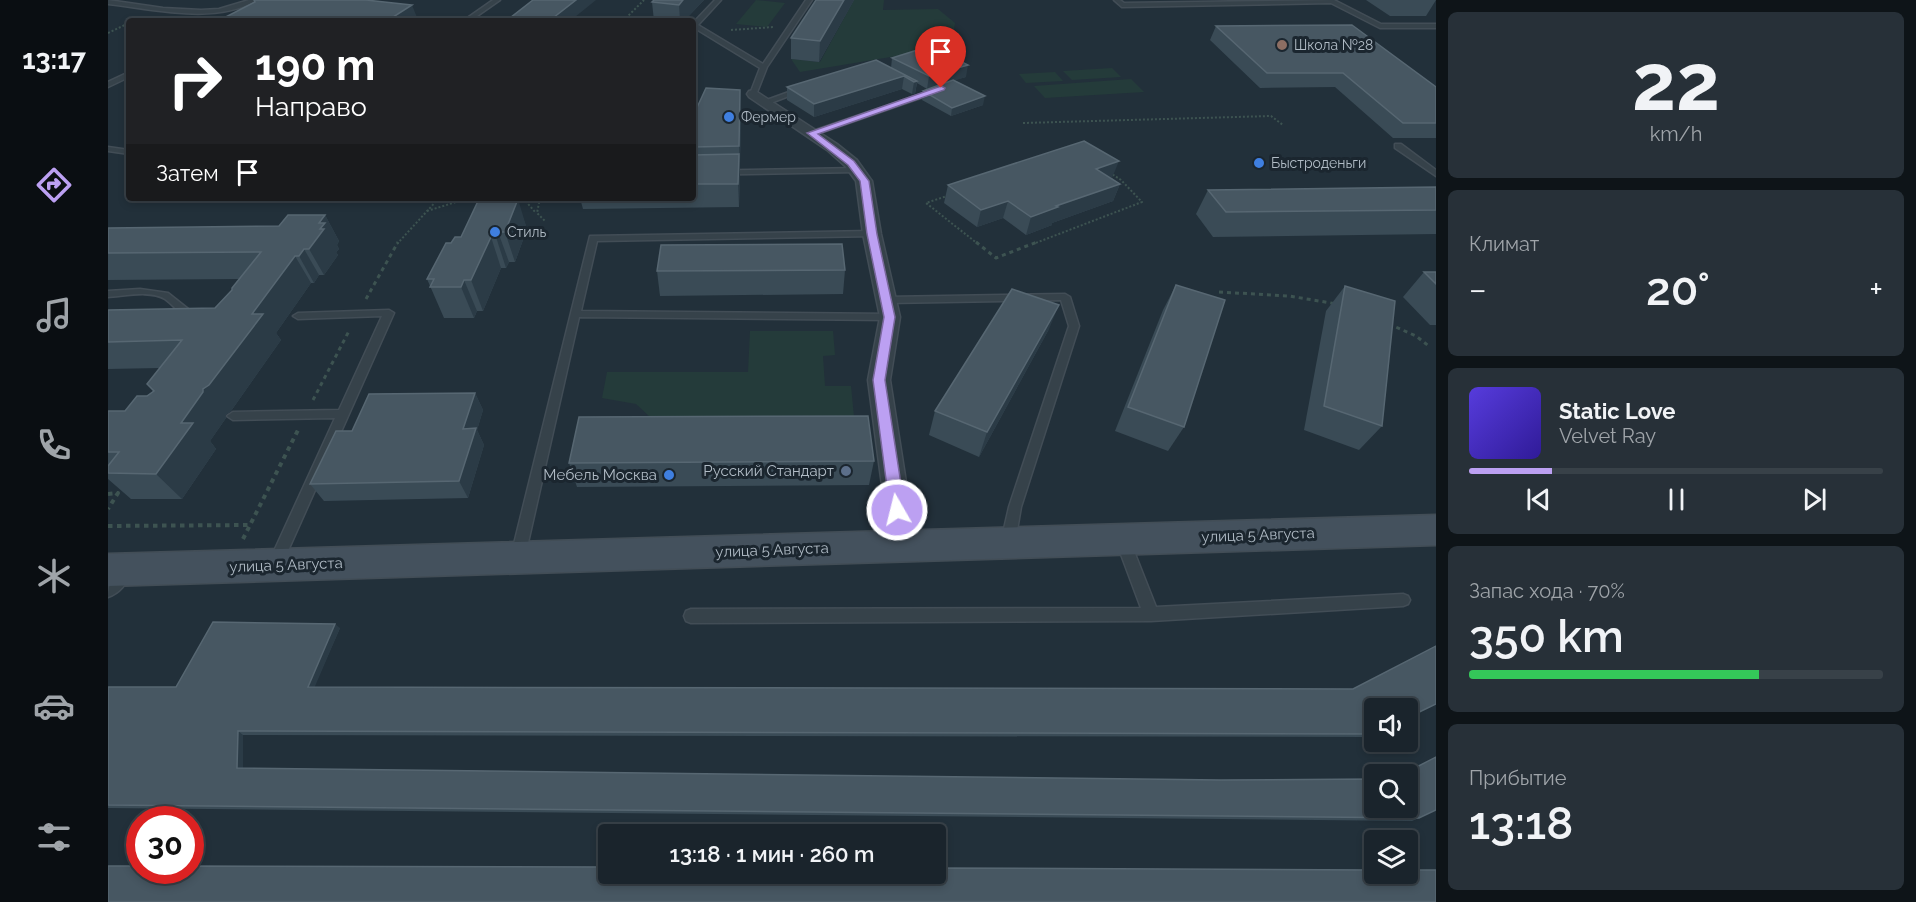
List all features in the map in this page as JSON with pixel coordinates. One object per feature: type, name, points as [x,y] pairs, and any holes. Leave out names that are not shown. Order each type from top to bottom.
[{"type":"street","points":[[759,98],[832,147],[864,181],[872,234],[889,309],[879,380],[903,546]]},
{"type":"street","name":"улица 5 Августа","points":[[114,577],[275,565],[1436,530]]},
{"type":"lane","points":[[108,2],[202,12],[222,11],[254,0]]},
{"type":"lane","points":[[470,18],[496,0]]},
{"type":"lane","points":[[696,23],[718,0]]},
{"type":"lane","points":[[808,87],[759,98],[764,67],[809,0]]},
{"type":"lane","points":[[1117,0],[1122,5],[1332,1],[1380,26],[1436,27]]},
{"type":"lane","points":[[696,26],[764,67]]},
{"type":"lane","points":[[108,85],[126,76]]},
{"type":"lane","points":[[916,88],[927,94]]},
{"type":"lane","points":[[812,133],[936,90]]},
{"type":"lane","points":[[1398,146],[1436,174]]},
{"type":"lane","points":[[108,149],[126,152]]},
{"type":"lane","points":[[696,173],[856,170]]},
{"type":"lane","points":[[518,558],[593,238],[872,234]]},
{"type":"lane","points":[[108,294],[158,293],[169,296],[186,314],[205,317]]},
{"type":"lane","points":[[576,314],[889,309],[1065,297],[1074,326],[1015,507],[1008,543]]},
{"type":"lane","points":[[275,565],[389,313],[298,316]]},
{"type":"lane","points":[[233,416],[343,414]]},
{"type":"lane","points":[[1123,540],[1151,614]]},
{"type":"lane","points":[[691,616],[1151,614],[1403,600]]},
{"type":"path","points":[[625,18],[644,0]]},
{"type":"path","points":[[108,33],[126,24]]},
{"type":"path","points":[[704,31],[793,25]]},
{"type":"path","points":[[1023,123],[1271,116],[1283,125]]},
{"type":"path","points":[[1079,152],[1090,159],[1121,180],[1142,202],[996,258],[926,203],[1079,152]]},
{"type":"path","points":[[228,567],[357,315],[400,238],[436,201]]},
{"type":"path","points":[[426,211],[459,201]]},
{"type":"path","points":[[526,201],[545,221]]},
{"type":"path","points":[[537,213],[539,201]]},
{"type":"path","points":[[1219,292],[1289,296],[1332,302],[1342,306]]},
{"type":"path","points":[[1383,321],[1416,336],[1430,347]]},
{"type":"path","points":[[108,494],[118,494],[108,509]]},
{"type":"path","points":[[108,526],[250,525]]},
{"type":"green space","points":[[756,0],[785,3],[767,27],[736,24]]},
{"type":"green space","points":[[854,0],[884,0],[883,10],[938,9],[955,23],[951,47],[800,72],[791,59],[820,62]]},
{"type":"green space","points":[[1112,68],[1121,77],[1072,80],[1063,71]]},
{"type":"green space","points":[[1055,72],[1063,81],[1026,83],[1019,74]]},
{"type":"green space","points":[[1131,79],[1144,92],[1045,98],[1034,86]]},
{"type":"green space","points":[[750,331],[833,331],[835,355],[823,356],[825,386],[851,386],[856,437],[649,416],[636,404],[602,398],[607,372],[748,372]]},
{"type":"building","points":[[254,0],[366,0],[412,5],[392,18],[224,18],[255,2]]},
{"type":"building","points":[[533,0],[576,0],[553,18],[510,18]]},
{"type":"building","points":[[654,0],[683,0],[679,5],[652,2]]},
{"type":"building","points":[[816,0],[844,0],[820,41],[791,38]]},
{"type":"building","points":[[1352,25],[1436,87],[1436,123],[1403,123],[1343,73],[1267,73],[1216,26]]},
{"type":"building","points":[[930,46],[968,65],[929,76],[892,58]]},
{"type":"building","points":[[876,60],[917,81],[914,82],[904,76],[814,104],[787,87]]},
{"type":"building","points":[[953,80],[985,96],[952,108],[923,91]]},
{"type":"building","points":[[706,88],[740,90],[739,146],[696,147],[696,110]]},
{"type":"building","points":[[1084,141],[1119,161],[1096,169],[1120,184],[1031,217],[1008,201],[981,210],[948,185]]},
{"type":"building","points":[[739,154],[738,184],[696,184],[696,155]]},
{"type":"building","points":[[1436,187],[1436,210],[1226,212],[1208,190]]},
{"type":"building","points":[[478,201],[517,201],[505,232],[498,232],[496,237],[491,237],[471,280],[464,280],[461,287],[430,287],[434,279],[427,279],[446,243],[451,243],[455,237],[461,237]]},
{"type":"building","points":[[288,215],[325,215],[319,223],[325,223],[320,229],[324,229],[309,249],[304,249],[299,256],[295,256],[252,314],[263,314],[209,385],[203,389],[181,423],[193,423],[156,474],[108,473],[108,466],[119,452],[108,452],[108,411],[125,411],[137,396],[147,396],[154,391],[147,384],[182,340],[108,342],[108,310],[215,308],[261,252],[108,253],[108,228],[279,226]]},
{"type":"building","points":[[842,244],[845,270],[657,271],[661,245]]},
{"type":"building","points":[[1424,272],[1436,272],[1436,284]]},
{"type":"building","points":[[1176,285],[1225,300],[1184,427],[1128,407]]},
{"type":"building","points":[[1345,286],[1395,301],[1382,426],[1324,406]]},
{"type":"building","points":[[1012,289],[1059,305],[987,432],[935,411]]},
{"type":"building","points":[[475,393],[463,429],[476,428],[459,481],[310,484],[336,431],[352,431],[369,394]]},
{"type":"building","points":[[868,416],[874,461],[569,463],[579,417]]},
{"type":"building","points":[[213,622],[335,624],[308,687],[1353,689],[1436,646],[1436,704],[1418,713],[1418,698],[1364,698],[1364,734],[238,731],[237,768],[1221,780],[1364,779],[1364,817],[108,805],[108,687],[176,687]]},
{"type":"building","points":[[1436,757],[1436,810],[1419,818],[1418,766]]},
{"type":"building","points":[[108,866],[126,866],[126,884],[204,884],[204,866],[598,867],[598,884],[946,884],[946,868],[1364,870],[1364,884],[1418,884],[1418,870],[1436,870],[1436,902],[108,902]]},
{"type":"place","name":"Школа №28","points":[[1282,45]]},
{"type":"place","name":"Фермер","points":[[729,117]]},
{"type":"place","name":"Быстроденьги","points":[[1259,163]]},
{"type":"place","name":"Стиль","points":[[495,232]]},
{"type":"place","name":"Русский Стандарт","points":[[846,471]]},
{"type":"place","name":"Мебель Москва","points":[[669,475]]},
{"type":"route","points":[[897,510],[879,380],[890,317],[872,234],[864,181],[851,163],[812,133],[941,88]]}]
